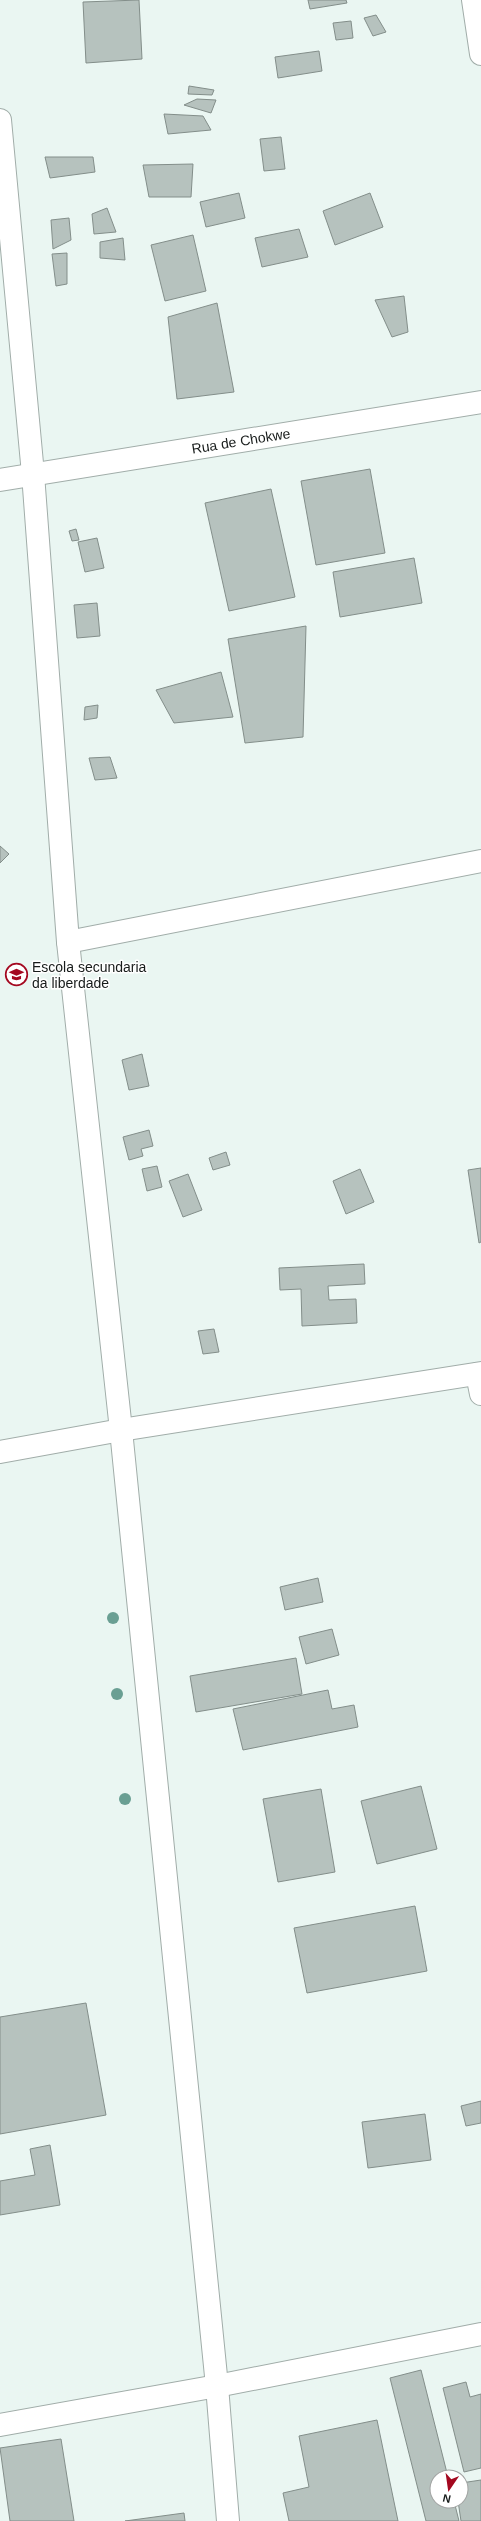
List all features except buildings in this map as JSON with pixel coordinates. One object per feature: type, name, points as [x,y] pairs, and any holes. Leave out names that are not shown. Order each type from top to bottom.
[{"type":"street","points":[[473,0],[481,54]]},
{"type":"street","points":[[0,120],[33,474],[68,942],[122,1430],[217,2386],[228,2521]]},
{"type":"street","name":"Rua de Chokwe","points":[[0,480],[481,402]]},
{"type":"street","points":[[68,942],[481,861]]},
{"type":"street","points":[[0,1452],[122,1430],[480,1380]]},
{"type":"street","points":[[0,2425],[217,2386],[481,2334]]},
{"type":"place","name":"Escola secundaria da liberdade","points":[[17,975]]}]
